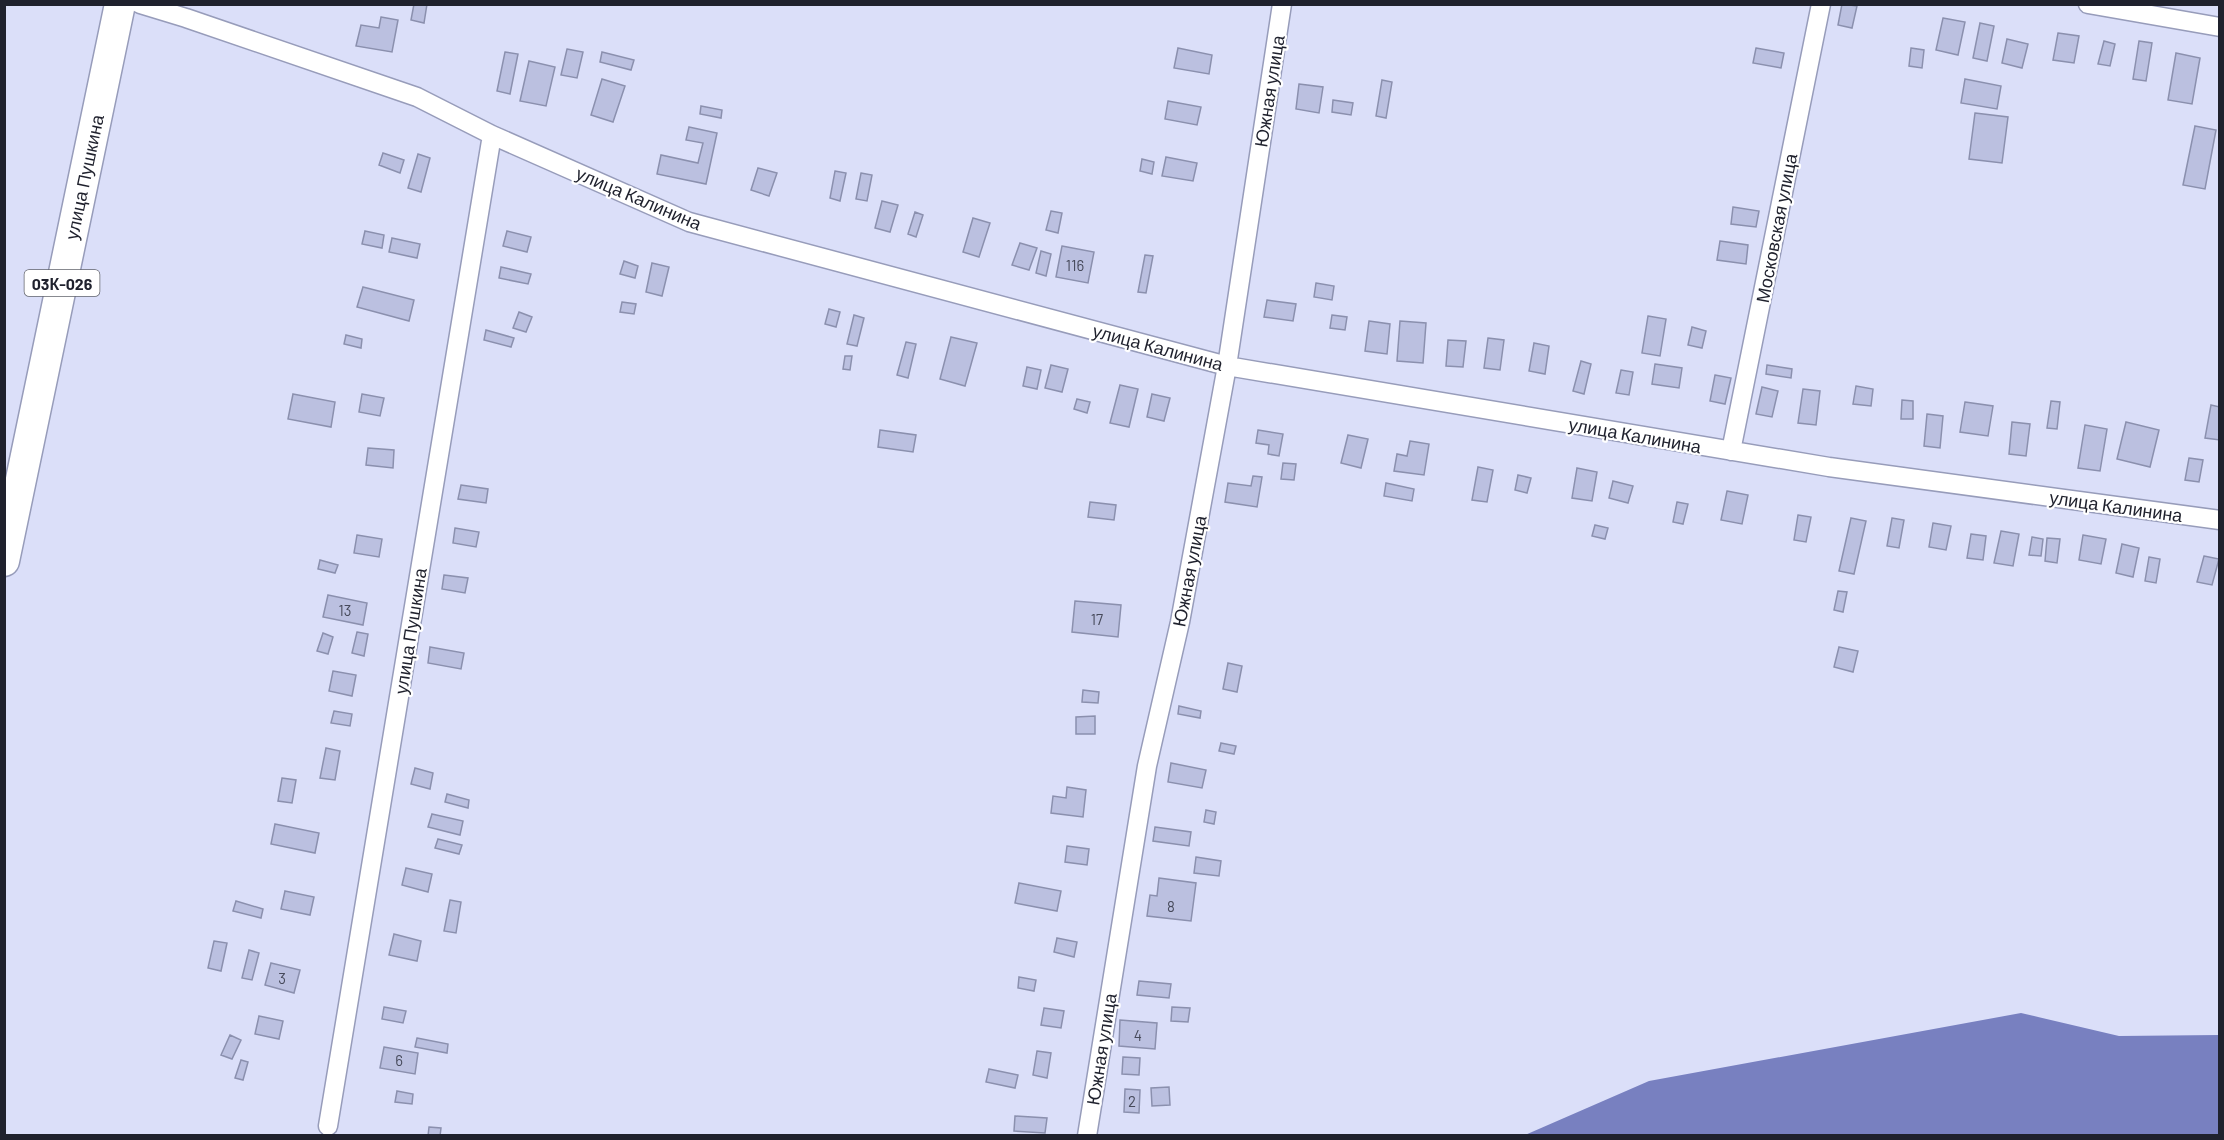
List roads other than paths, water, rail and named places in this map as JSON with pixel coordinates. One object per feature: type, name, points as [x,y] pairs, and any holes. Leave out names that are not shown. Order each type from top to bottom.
[{"type":"main road","name":"улица Пушкина","points":[[4,561],[120,4]]},
{"type":"street","name":"улица Калинина","points":[[141,4],[417,97],[492,135],[689,222],[1227,366],[1829,467],[2220,520]]},
{"type":"street","name":"Южная улица","points":[[1087,1136],[1147,766],[1180,622],[1227,366],[1282,4]]},
{"type":"street","name":"Московская улица","points":[[1731,451],[1821,4]]},
{"type":"street","points":[[2088,4],[2220,27]]},
{"type":"street","name":"улица Пушкина","points":[[328,1126],[492,135]]},
{"type":"water","points":[[2021,1013],[2119,1036],[2219,1035],[2219,1135],[1525,1135],[1649,1081]]}]
